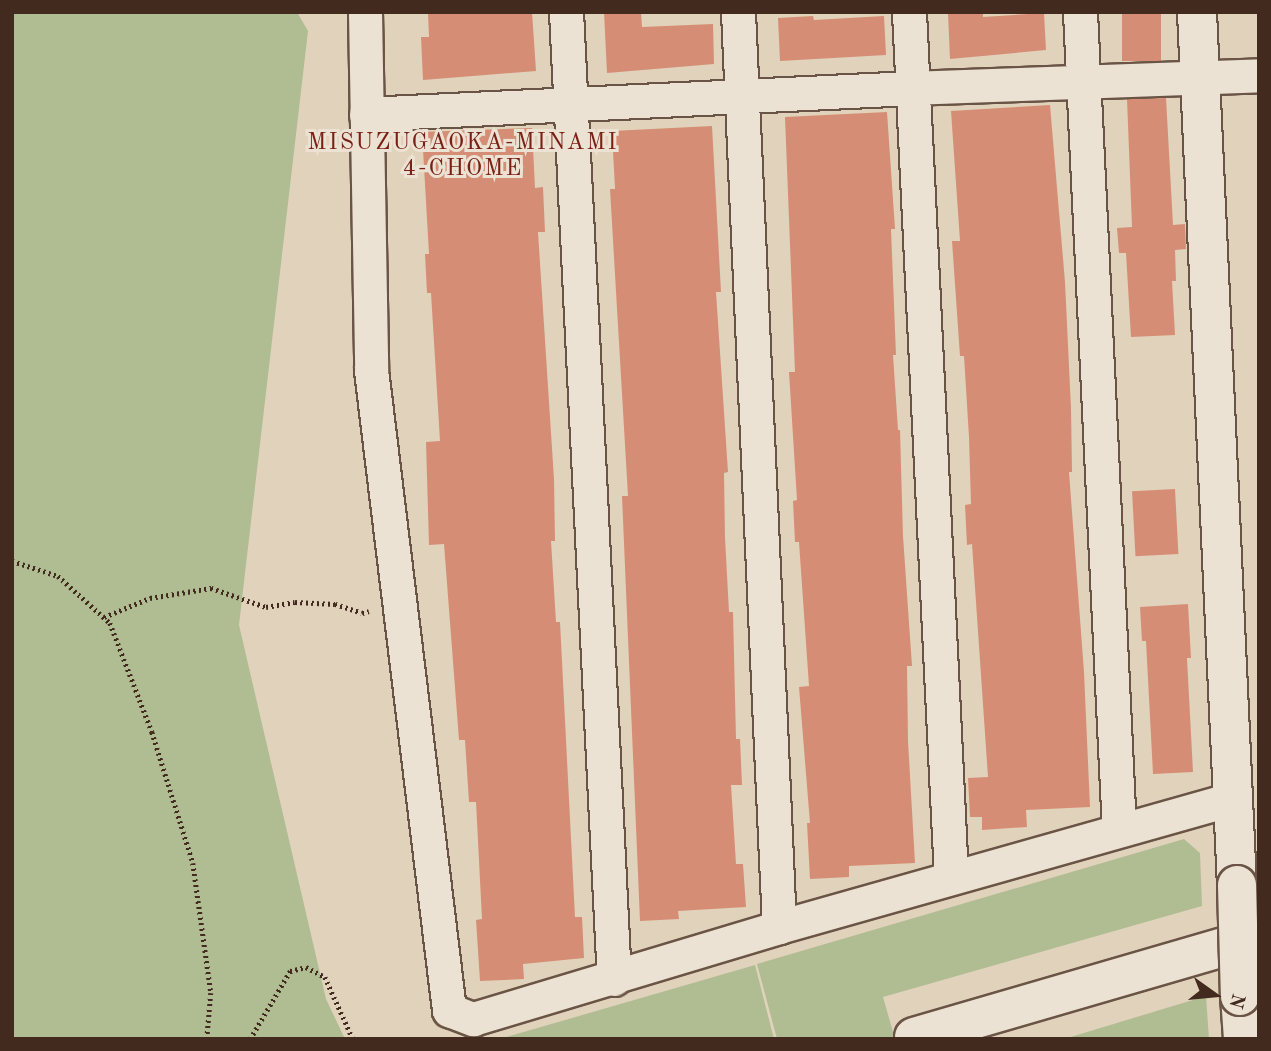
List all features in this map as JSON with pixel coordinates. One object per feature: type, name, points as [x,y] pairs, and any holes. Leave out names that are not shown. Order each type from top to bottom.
[{"type":"street","points":[[365,12],[371,370],[449,1010],[473,1019],[951,877],[1231,799]]},
{"type":"street","points":[[566,12],[614,979]]},
{"type":"street","points":[[738,12],[779,927]]},
{"type":"street","points":[[909,12],[951,877]]},
{"type":"street","points":[[1080,12],[1119,829]]},
{"type":"street","points":[[1196,12],[1243,1039]]},
{"type":"street","points":[[366,114],[912,88],[1259,75]]},
{"type":"street","points":[[914,1037],[1259,937]]},
{"type":"path","points":[[12,561],[58,576],[110,623],[152,732],[193,863],[211,993],[207,1039]]},
{"type":"path","points":[[103,617],[150,598],[211,589],[266,607],[295,602],[335,604],[362,613],[380,608]]},
{"type":"path","points":[[250,1039],[290,971],[306,967],[325,977],[353,1039]]},
{"type":"green space","points":[[12,12],[297,12],[308,31],[239,625],[326,999],[345,1039],[12,1039]]},
{"type":"green space","points":[[1184,839],[1200,853],[1202,906],[883,997],[895,1039],[777,1039],[757,964]]},
{"type":"green space","points":[[755,965],[774,1039],[503,1039],[503,1038]]},
{"type":"green space","points":[[1206,996],[1209,1039],[1064,1039]]},
{"type":"building","points":[[428,12],[532,12],[536,71],[423,80],[421,37],[429,37]]},
{"type":"building","points":[[604,12],[641,12],[642,27],[713,24],[714,64],[607,73]]},
{"type":"building","points":[[983,12],[983,17],[1044,13],[1046,50],[950,59],[948,13]]},
{"type":"building","points":[[1122,12],[1161,12],[1161,61],[1122,61]]},
{"type":"building","points":[[813,16],[814,20],[884,16],[886,55],[780,61],[778,18]]},
{"type":"building","points":[[1166,98],[1173,225],[1185,224],[1186,249],[1175,250],[1176,281],[1172,281],[1175,335],[1131,337],[1126,253],[1119,253],[1117,228],[1132,227],[1127,99]]},
{"type":"building","points":[[1050,105],[1065,282],[1071,408],[1072,472],[1069,472],[1084,672],[1090,807],[1026,810],[1027,827],[982,830],[982,817],[970,817],[968,778],[988,777],[972,544],[967,545],[965,505],[971,504],[969,437],[952,241],[960,241],[951,111]]},
{"type":"building","points":[[887,112],[895,229],[891,229],[896,355],[893,355],[900,430],[903,536],[912,666],[907,666],[908,741],[915,863],[849,866],[849,877],[810,879],[807,823],[810,823],[799,687],[809,686],[799,542],[795,542],[793,501],[797,500],[789,372],[795,372],[785,117]]},
{"type":"building","points":[[712,126],[721,292],[716,292],[728,472],[724,473],[725,538],[729,612],[733,612],[736,739],[740,739],[742,785],[731,785],[736,864],[743,864],[746,907],[678,911],[679,919],[640,921],[622,496],[628,496],[610,189],[615,189],[612,131]]},
{"type":"building","points":[[532,128],[535,188],[543,187],[545,232],[538,232],[554,479],[555,541],[551,541],[556,622],[560,622],[575,917],[582,917],[584,958],[523,964],[524,979],[480,981],[476,920],[482,919],[476,802],[469,802],[465,740],[459,740],[444,544],[429,545],[426,442],[440,441],[431,293],[427,293],[425,254],[429,254],[422,132]]},
{"type":"building","points":[[1175,489],[1178,554],[1135,556],[1132,491]]},
{"type":"building","points":[[1188,604],[1191,658],[1187,658],[1193,772],[1153,774],[1146,641],[1142,641],[1140,607]]},
{"type":"district","name":"MISUZUGAOKA-MINAMI 4-CHOME","points":[[463,156]]}]
